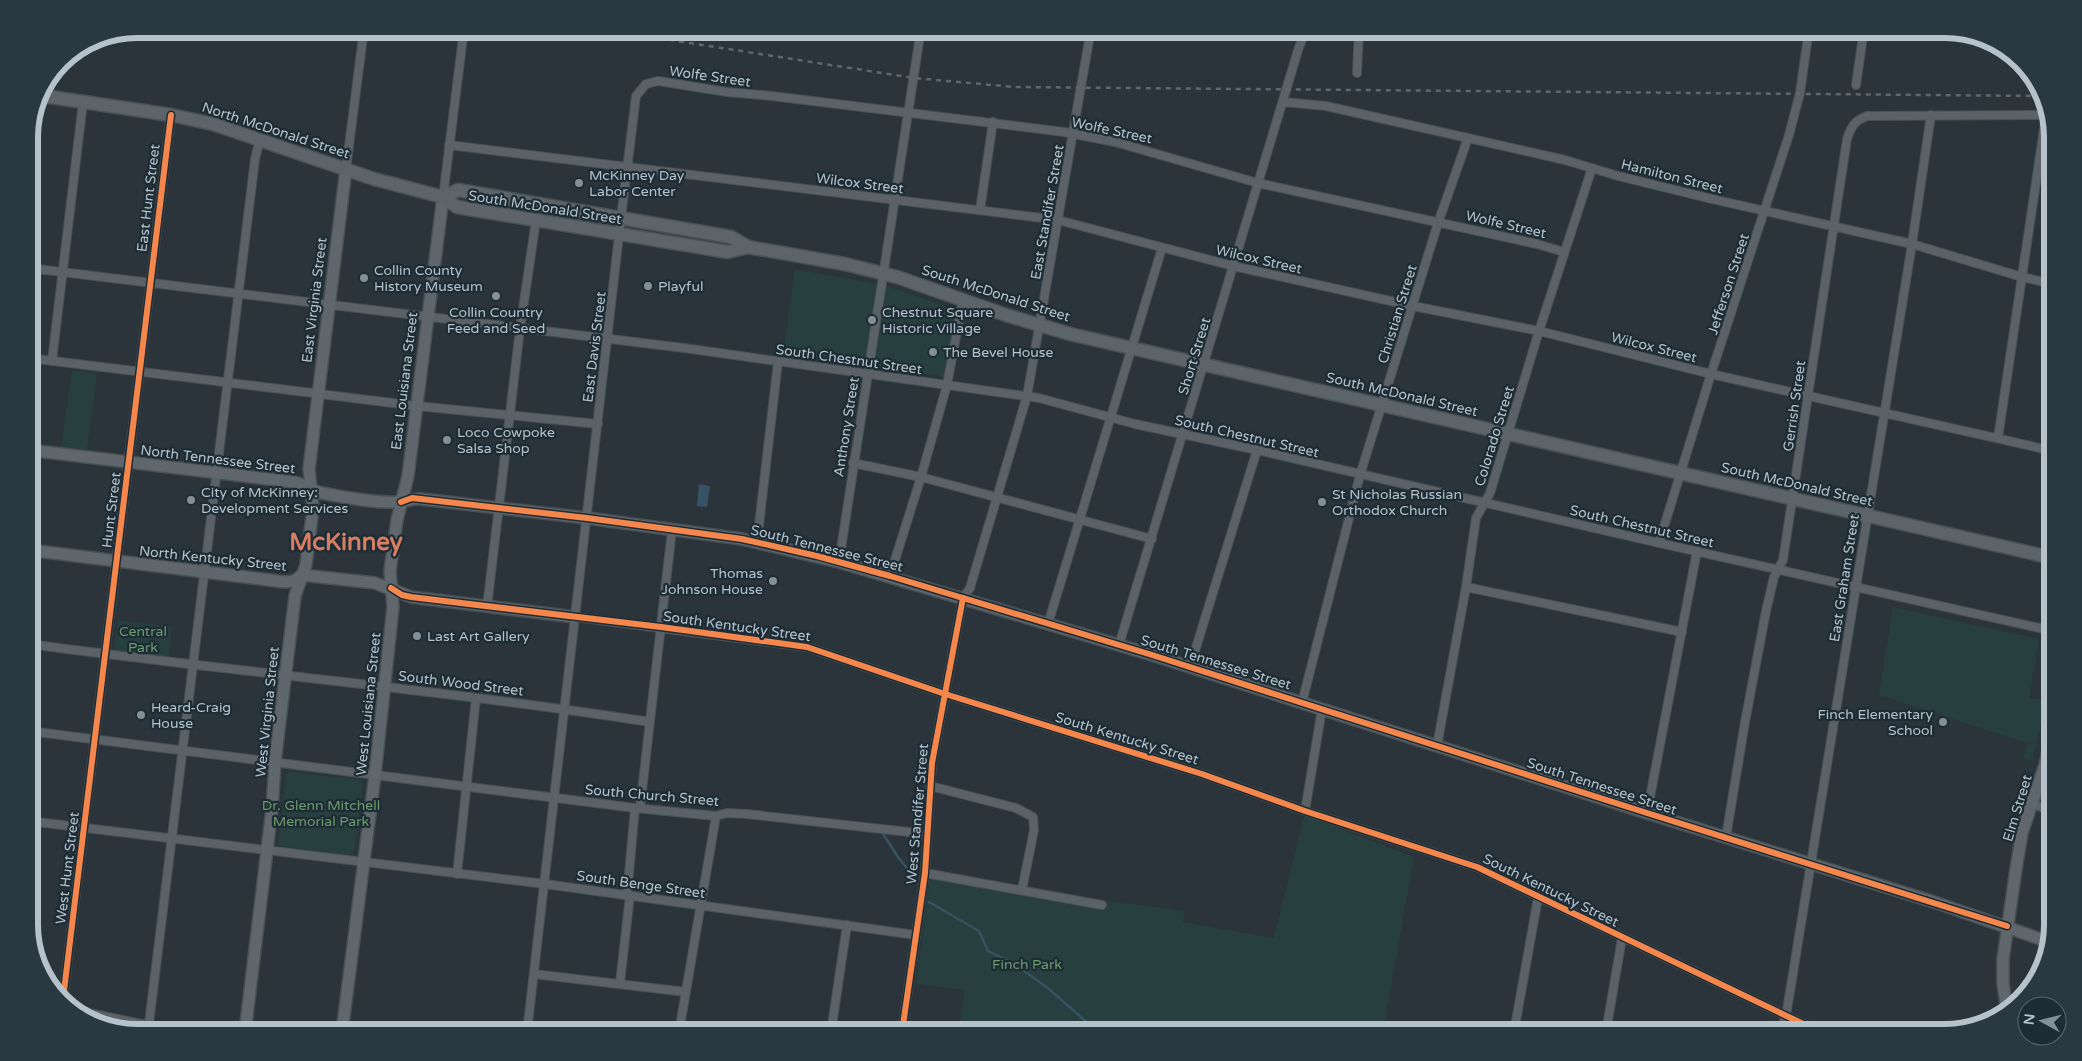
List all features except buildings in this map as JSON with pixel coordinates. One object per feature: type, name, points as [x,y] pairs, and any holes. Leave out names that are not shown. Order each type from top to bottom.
[{"type":"main road","name":"North McDonald Street","points":[[46,96],[171,115],[213,124],[260,138],[399,186],[443,196]]},
{"type":"main road","name":"South McDonald Street","points":[[443,196],[458,190],[731,237],[748,247],[845,264],[963,299],[1040,325],[1133,348],[2044,556]]},
{"type":"main road","name":"South McDonald Street","points":[[443,196],[457,207],[728,252],[748,247]]},
{"type":"street","name":"East Virginia Street","points":[[302,575],[307,560],[313,508],[309,469],[363,38]]},
{"type":"street","name":"East Louisiana Street","points":[[391,588],[390,571],[401,502],[408,476],[463,38]]},
{"type":"street","name":"Anthony Street","points":[[838,562],[920,38]]},
{"type":"street","name":"East Standifer Street","points":[[963,598],[970,588],[1027,396],[1089,38]]},
{"type":"street","name":"Short Street","points":[[1119,646],[1282,102],[1303,38]]},
{"type":"street","points":[[1357,73],[1359,38]]},
{"type":"street","name":"Jefferson Street","points":[[1659,543],[1711,374],[1789,135],[1800,93],[1808,38]]},
{"type":"street","points":[[1856,85],[1863,38]]},
{"type":"street","name":"Wolfe Street","points":[[646,84],[658,81],[727,92],[993,122],[1115,142],[1164,154],[1258,183],[1537,244],[1564,252]]},
{"type":"street","name":"East Davis Street","points":[[528,1024],[636,96],[646,84]]},
{"type":"street","points":[[52,361],[83,102]]},
{"type":"street","name":"Hamilton Street","points":[[1282,102],[1326,106],[1468,138],[1764,212],[1912,244],[2044,282]]},
{"type":"street","name":"East Hunt Street","points":[[150,284],[171,115]]},
{"type":"street","name":"East Graham Street","points":[[1783,1024],[1786,1016],[1912,244],[1930,115]]},
{"type":"street","name":"Gerrish Street","points":[[1726,837],[1766,612],[1774,577],[1783,560],[1847,139],[1852,126],[1859,119],[1867,116],[2042,115]]},
{"type":"street","points":[[980,210],[993,122]]},
{"type":"street","points":[[1998,438],[2044,134]]},
{"type":"street","points":[[149,1024],[173,839],[255,159],[260,138]]},
{"type":"street","name":"Christian Street","points":[[1302,703],[1360,475],[1438,223],[1468,138]]},
{"type":"street","name":"Wilcox Street","points":[[449,145],[1058,220],[1233,266],[1413,306],[1539,331],[1711,374],[2044,449]]},
{"type":"street","name":"Colorado Street","points":[[1437,746],[1466,587],[1476,518],[1490,493],[1539,331],[1592,168]]},
{"type":"street","points":[[487,607],[509,414],[536,220]]},
{"type":"street","points":[[1048,624],[1162,248]]},
{"type":"street","name":"South Chestnut Street","points":[[38,269],[608,340],[1027,396],[1111,418],[1257,450],[1484,504],[2044,629]]},
{"type":"street","name":"Hunt Street","points":[[96,739],[150,284]]},
{"type":"street","points":[[890,576],[947,385],[963,299]]},
{"type":"street","points":[[38,359],[140,370],[417,406],[598,424]]},
{"type":"street","points":[[756,542],[778,362]]},
{"type":"street","points":[[1190,667],[1257,450]]},
{"type":"street","name":"North Tennessee Street","points":[[38,451],[298,483],[330,494],[401,502]]},
{"type":"street","points":[[853,463],[921,477],[1152,539]]},
{"type":"street","name":"South Tennessee Street","points":[[401,502],[412,498],[587,518],[756,542],[838,562],[1190,667],[1647,814],[1810,863],[2007,926],[2044,940]]},
{"type":"street","points":[[620,983],[627,930],[638,808],[644,781],[672,530]]},
{"type":"street","name":"North Kentucky Street","points":[[38,551],[285,582],[294,581],[302,575],[375,583],[391,588]]},
{"type":"street","points":[[1647,814],[1697,551]]},
{"type":"street","name":"West Virginia Street","points":[[246,1024],[273,800],[285,675],[295,596],[302,575]]},
{"type":"street","points":[[1466,587],[1682,632]]},
{"type":"street","name":"South Kentucky Street","points":[[391,588],[402,595],[411,597],[661,627],[807,647],[945,694],[1202,774],[1305,811],[1477,867],[1803,1024]]},
{"type":"street","name":"West Louisiana Street","points":[[343,1024],[375,775],[393,608],[391,588]]},
{"type":"street","name":"West Standifer Street","points":[[903,1024],[925,873],[932,763],[963,598]]},
{"type":"street","name":"South Wood Street","points":[[38,645],[193,666],[384,686],[564,708],[650,722]]},
{"type":"street","points":[[457,874],[476,698]]},
{"type":"street","points":[[1305,811],[1322,709]]},
{"type":"street","name":"South Church Street","points":[[38,732],[638,808],[716,816],[727,813],[747,814],[927,834]]},
{"type":"street","name":"West Hunt Street","points":[[65,993],[96,739]]},
{"type":"street","name":"Elm Street","points":[[2007,1002],[2003,968],[2007,926],[2022,832],[2044,768]]},
{"type":"street","points":[[930,786],[1016,808],[1033,816],[1034,830],[1022,890]]},
{"type":"street","points":[[2032,804],[2044,808]]},
{"type":"street","points":[[680,1024],[716,816]]},
{"type":"street","name":"South Benge Street","points":[[38,822],[701,904],[916,935]]},
{"type":"street","points":[[925,873],[1102,905]]},
{"type":"street","points":[[1515,1024],[1538,898]]},
{"type":"street","points":[[832,1024],[847,925]]},
{"type":"street","points":[[1607,1024],[1622,938]]},
{"type":"street","points":[[534,974],[686,992]]},
{"type":"street","points":[[100,1016],[126,1023]]},
{"type":"green space","name":"Chestnut Square Historic Village","points":[[795,269],[873,283],[900,290],[957,311],[946,377],[783,355]]},
{"type":"green space","points":[[72,370],[97,374],[87,450],[61,447]]},
{"type":"green space","points":[[1893,607],[2039,639],[2029,698],[2044,700],[2044,709],[2033,761],[2023,759],[2027,743],[1879,695]]},
{"type":"green space","name":"Central Park","points":[[118,620],[172,627],[169,659],[114,652]]},
{"type":"green space","name":"Dr. Glenn Mitchell Memorial Park","points":[[290,772],[360,780],[363,783],[355,849],[349,855],[280,846],[278,843],[286,775]]},
{"type":"green space","name":"Finch Park","points":[[1304,815],[1414,857],[1384,1024],[960,1024],[964,990],[916,984],[930,877],[1102,908],[1102,900],[1184,911],[1183,922],[1274,938]]},
{"type":"water","points":[[699,484],[710,486],[707,507],[697,506]]},
{"type":"waterway","points":[[883,834],[913,876]]},
{"type":"waterway","points":[[929,902],[979,931],[988,951],[1016,965],[1049,989],[1089,1024]]},
{"type":"railway","points":[[658,38],[914,78],[1014,87],[2036,96]]},
{"type":"cycle path","points":[[64,992],[171,115]]},
{"type":"cycle path","points":[[401,502],[412,498],[587,518],[742,539],[817,556],[1149,654],[2007,926]]},
{"type":"cycle path","points":[[391,588],[402,595],[411,597],[661,627],[807,647],[945,694],[1202,774],[1305,811],[1477,867],[1803,1024]]},
{"type":"cycle path","points":[[903,1024],[925,873],[932,763],[963,598]]},
{"type":"place","name":"McKinney Day Labor Center","points":[[579,183]]},
{"type":"place","name":"Collin County History Museum","points":[[364,278]]},
{"type":"place","name":"Playful","points":[[648,286]]},
{"type":"place","name":"Collin Country Feed and Seed","points":[[496,296]]},
{"type":"place","name":"Chestnut Square Historic Village","points":[[872,320]]},
{"type":"place","name":"The Bevel House","points":[[933,352]]},
{"type":"place","name":"Loco Cowpoke Salsa Shop","points":[[447,440]]},
{"type":"place","name":"City of McKinney: Development Services","points":[[191,500]]},
{"type":"place","name":"St Nicholas Russian Orthodox Church","points":[[1322,502]]},
{"type":"place","name":"Thomas Johnson House","points":[[773,581]]},
{"type":"place","name":"Last Art Gallery","points":[[417,636]]},
{"type":"place","name":"Heard-Craig House","points":[[141,715]]},
{"type":"place","name":"Finch Elementary School","points":[[1943,722]]},
{"type":"district","name":"McKinney","points":[[346,542]]}]
